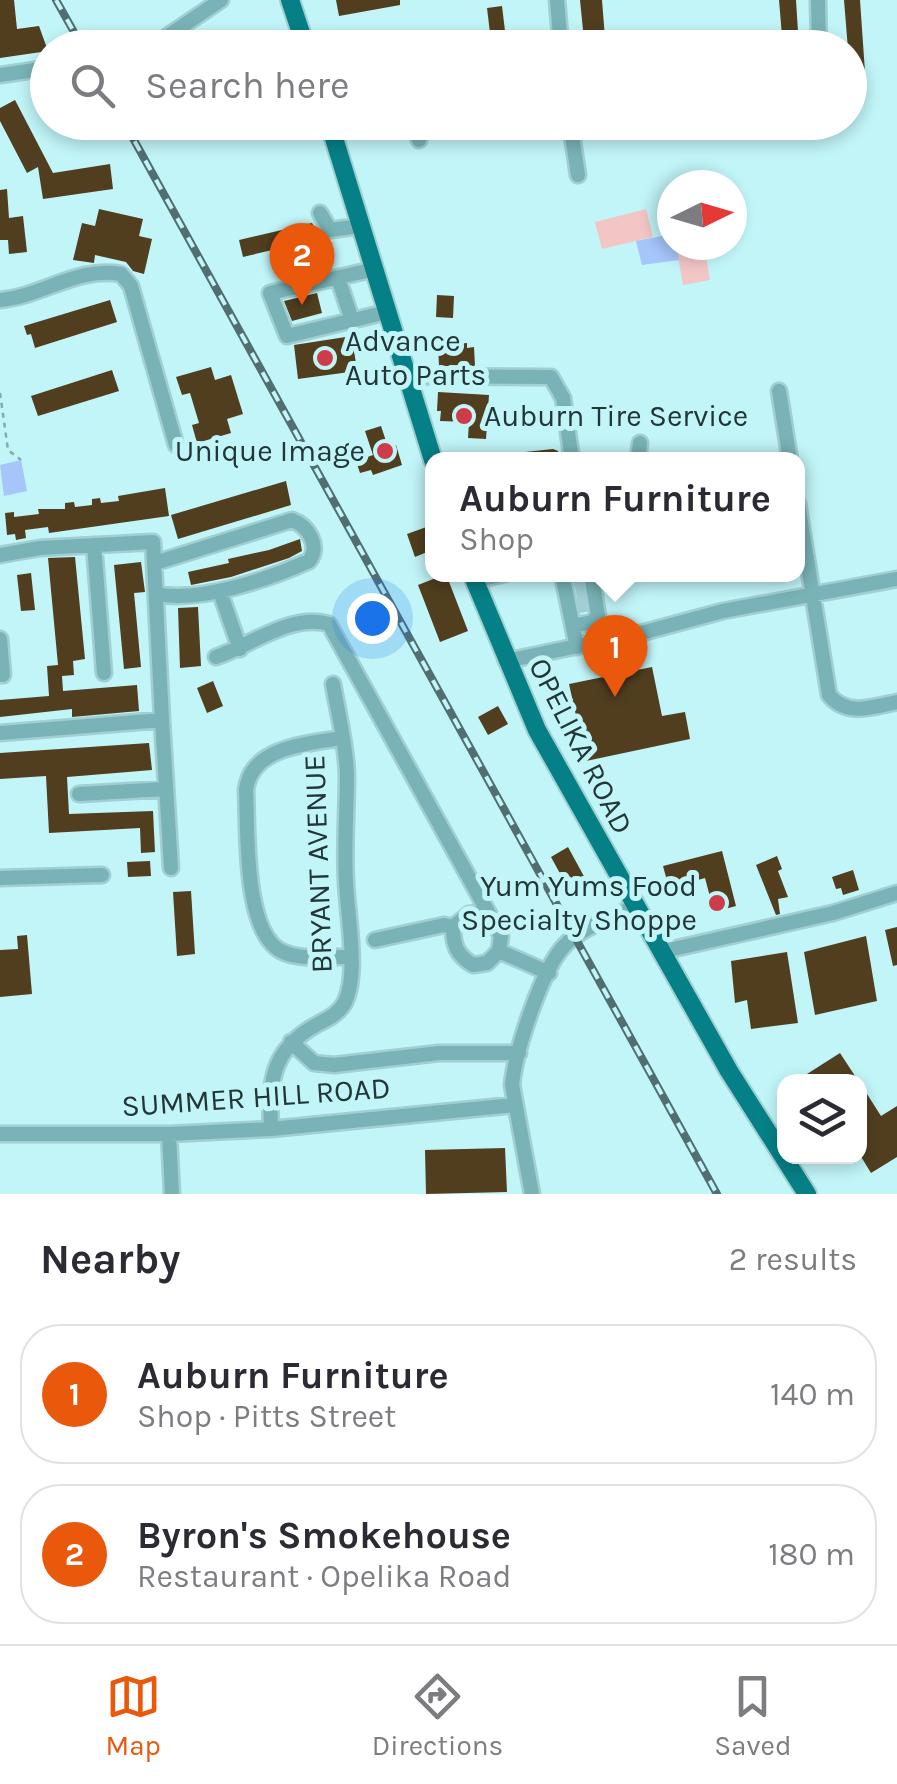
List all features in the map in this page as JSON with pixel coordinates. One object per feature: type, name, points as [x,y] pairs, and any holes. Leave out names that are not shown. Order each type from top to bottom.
[{"type":"main road","points":[[290,0],[300,30]]},
{"type":"main road","points":[[340,140],[361,226],[430,452]]},
{"type":"main road","name":"OPELIKA ROAD","points":[[475,582],[537,730],[660,952],[807,1194]]},
{"type":"street","points":[[176,30],[220,0]]},
{"type":"street","points":[[557,0],[560,30]]},
{"type":"street","points":[[818,0],[819,30]]},
{"type":"street","points":[[0,75],[30,71]]},
{"type":"street","points":[[573,140],[578,174]]},
{"type":"street","points":[[320,213],[330,230],[361,226]]},
{"type":"street","points":[[375,269],[270,293],[286,336],[387,312]]},
{"type":"street","points":[[0,300],[42,291],[80,275],[107,271],[122,274],[131,286],[176,445]]},
{"type":"street","points":[[338,278],[352,320]]},
{"type":"street","points":[[406,376],[551,377],[563,398],[571,452]]},
{"type":"street","points":[[778,390],[789,452]]},
{"type":"street","points":[[639,452],[640,443]]},
{"type":"street","points":[[155,563],[292,520],[304,526],[314,555],[310,561],[220,592],[188,598],[157,594]]},
{"type":"street","points":[[0,555],[94,544],[153,542],[171,868]]},
{"type":"street","points":[[94,544],[104,673]]},
{"type":"street","points":[[805,546],[829,696],[838,706],[853,710],[897,702]]},
{"type":"street","points":[[506,661],[577,648],[723,611],[897,579]]},
{"type":"street","points":[[577,648],[572,626],[580,589]]},
{"type":"street","points":[[572,626],[592,622],[598,616],[580,589]]},
{"type":"street","points":[[220,592],[240,648]]},
{"type":"street","points":[[216,657],[294,624],[315,620],[330,624],[501,936],[499,951],[487,963],[472,965],[455,948],[453,928]]},
{"type":"street","points":[[0,639],[0,675]]},
{"type":"street","name":"BRYANT AVENUE","points":[[291,1042],[338,1013],[346,1002],[350,957],[344,839],[347,771],[333,684]]},
{"type":"street","points":[[0,733],[162,720]]},
{"type":"street","points":[[342,738],[308,744],[256,762],[248,775],[246,790],[256,914],[268,940],[293,955],[350,957]]},
{"type":"street","points":[[79,794],[166,789]]},
{"type":"street","points":[[0,878],[102,875]]},
{"type":"street","points":[[660,952],[833,913],[897,893]]},
{"type":"street","points":[[532,1194],[512,1085],[519,1052],[548,973],[566,943],[634,907]]},
{"type":"street","points":[[453,928],[468,914],[488,912]]},
{"type":"street","points":[[375,940],[444,925],[453,928]]},
{"type":"street","points":[[499,951],[548,973]]},
{"type":"street","points":[[271,1129],[272,1080],[291,1042],[314,1063],[334,1066],[439,1052],[519,1052]]},
{"type":"street","name":"SUMMER HILL ROAD","points":[[0,1134],[169,1134],[271,1129],[514,1105]]},
{"type":"street","points":[[169,1134],[172,1194]]},
{"type":"path","points":[[0,394],[8,450],[21,460]]},
{"type":"shaded area","points":[[646,209],[653,237],[602,249],[595,222]]},
{"type":"shaded area","points":[[679,260],[707,260],[710,280],[683,285]]},
{"type":"water","points":[[657,237],[657,260],[679,260],[642,265],[636,241]]},
{"type":"water","points":[[21,460],[27,491],[4,496],[0,465]]},
{"type":"building","points":[[0,0],[14,0],[17,29],[39,26],[40,30],[30,30],[30,54],[0,58]]},
{"type":"building","points":[[336,0],[400,0],[400,5],[339,16]]},
{"type":"building","points":[[580,0],[602,0],[604,30],[583,30]]},
{"type":"building","points":[[779,0],[796,0],[798,30],[782,30]]},
{"type":"building","points":[[844,0],[860,0],[862,30],[846,30]]},
{"type":"building","points":[[502,6],[505,30],[490,30],[487,8]]},
{"type":"building","points":[[15,100],[30,129],[30,140],[36,140],[53,173],[110,164],[113,189],[43,199],[38,167],[27,173],[0,121],[0,108]]},
{"type":"building","points":[[7,189],[9,218],[23,216],[27,252],[9,254],[8,240],[0,240],[0,190]]},
{"type":"building","points":[[99,209],[143,219],[139,236],[152,239],[144,274],[133,271],[126,262],[95,255],[94,263],[73,260],[82,223],[95,226]]},
{"type":"building","points":[[312,223],[321,240],[304,244],[305,250],[295,252],[293,245],[243,257],[239,240]]},
{"type":"building","points":[[317,293],[322,313],[292,321],[284,301]]},
{"type":"building","points":[[437,295],[454,296],[453,318],[436,317]]},
{"type":"building","points":[[110,300],[117,322],[35,348],[31,334],[27,335],[24,326]]},
{"type":"building","name":"Advance Auto Parts","points":[[352,336],[357,371],[298,379],[294,345]]},
{"type":"building","points":[[467,343],[467,348],[474,347],[475,366],[439,366],[438,345]]},
{"type":"building","points":[[211,367],[215,380],[231,375],[243,414],[227,419],[231,433],[197,443],[192,425],[199,423],[190,393],[182,395],[176,377]]},
{"type":"building","points":[[112,370],[119,391],[38,416],[31,396]]},
{"type":"building","name":"Auburn Tire Service","points":[[438,392],[489,395],[486,439],[468,438],[469,422],[440,421]]},
{"type":"building","name":"Unique Image","points":[[381,426],[388,447],[396,445],[402,465],[373,475],[371,470],[360,473],[356,461],[373,455],[365,431]]},
{"type":"building","points":[[286,481],[291,505],[178,539],[171,515]]},
{"type":"building","points":[[165,488],[169,516],[49,533],[48,527],[25,530],[26,538],[16,540],[15,534],[7,535],[5,513],[14,512],[14,517],[39,514],[38,509],[65,509],[65,503],[74,502],[75,507],[92,505],[92,499],[100,498],[101,503],[119,501],[118,496]]},
{"type":"building","points":[[425,528],[425,553],[415,557],[407,534]]},
{"type":"building","points":[[300,539],[302,551],[289,558],[191,585],[188,572]]},
{"type":"building","points":[[75,557],[85,659],[73,661],[74,675],[62,676],[63,691],[137,685],[139,711],[72,717],[72,709],[0,717],[0,700],[49,696],[47,666],[58,665],[48,558]]},
{"type":"building","points":[[141,562],[145,592],[134,593],[141,667],[124,669],[114,565]]},
{"type":"building","points":[[31,573],[35,610],[21,611],[17,575]]},
{"type":"building","points":[[449,582],[468,631],[440,642],[418,585]]},
{"type":"building","points":[[198,607],[201,666],[180,668],[178,608]]},
{"type":"building","points":[[652,667],[662,716],[685,712],[690,739],[586,761],[569,684]]},
{"type":"building","points":[[213,681],[223,706],[207,713],[197,688]]},
{"type":"building","points":[[498,706],[508,724],[488,735],[478,717]]},
{"type":"building","points":[[149,743],[152,770],[67,777],[69,814],[153,811],[155,852],[141,853],[140,828],[49,833],[46,776],[0,779],[0,753]]},
{"type":"building","points":[[568,847],[592,891],[575,901],[551,857]]},
{"type":"building","points":[[722,851],[736,906],[714,912],[705,878],[669,888],[663,866]]},
{"type":"building","points":[[777,856],[788,897],[778,899],[780,914],[776,915],[756,865]]},
{"type":"building","points":[[150,861],[151,876],[128,877],[127,862]]},
{"type":"building","points":[[853,870],[859,890],[843,895],[832,877]]},
{"type":"building","points":[[191,891],[195,954],[177,956],[173,892]]},
{"type":"building","points":[[897,927],[897,965],[893,966],[885,930]]},
{"type":"building","points":[[27,935],[32,994],[0,997],[0,950],[18,949],[17,936]]},
{"type":"building","points":[[866,936],[877,1001],[815,1015],[804,952]]},
{"type":"building","points":[[787,952],[798,1023],[751,1029],[747,1000],[735,1003],[731,961]]},
{"type":"building","points":[[840,1053],[854,1074],[807,1074]]},
{"type":"building","points":[[867,1094],[881,1116],[897,1106],[897,1157],[871,1173],[866,1164]]},
{"type":"building","points":[[505,1148],[507,1192],[426,1194],[425,1150]]},
{"type":"tunnel","points":[[576,593],[588,591]]},
{"type":"tunnel","points":[[578,606],[590,604]]},
{"type":"railway","points":[[56,0],[73,30]]},
{"type":"railway","points":[[134,140],[717,1194]]},
{"type":"place","name":"Byron's Smokehouse","points":[[302,305]]},
{"type":"place","name":"Advance Auto Parts","points":[[325,358]]},
{"type":"place","name":"Auburn Tire Service","points":[[464,416]]},
{"type":"place","name":"Unique Image","points":[[385,451]]},
{"type":"place","name":"Auburn Furniture","points":[[615,697]]},
{"type":"place","name":"Yum Yums Food Specialty Shoppe","points":[[717,903]]}]
